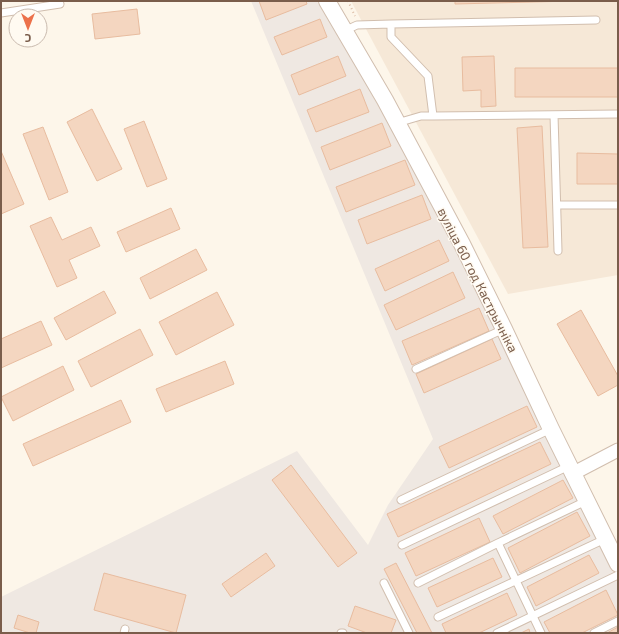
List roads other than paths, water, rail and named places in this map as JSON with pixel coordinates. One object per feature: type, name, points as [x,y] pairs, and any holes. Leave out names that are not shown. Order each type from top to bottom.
[{"type":"street","name":"вуліца 60 год Кастрычніка","points":[[327,1],[397,123],[462,244],[504,329],[570,470],[618,564]]},
{"type":"street","points":[[570,470],[618,450]]},
{"type":"lane","points":[[1,13],[60,4]]},
{"type":"lane","points":[[344,31],[357,25],[596,20]]},
{"type":"lane","points":[[391,24],[391,37],[428,76],[433,116]]},
{"type":"lane","points":[[397,123],[421,116],[618,114]]},
{"type":"lane","points":[[554,115],[558,251]]},
{"type":"lane","points":[[557,205],[618,205]]},
{"type":"lane","points":[[416,369],[504,329]]},
{"type":"lane","points":[[401,500],[551,429]]},
{"type":"lane","points":[[402,545],[570,470]]},
{"type":"lane","points":[[418,583],[586,501]]},
{"type":"lane","points":[[438,617],[605,539]]},
{"type":"lane","points":[[498,543],[541,633]]},
{"type":"lane","points":[[497,633],[618,575]]},
{"type":"lane","points":[[384,583],[409,633]]},
{"type":"lane","points":[[594,633],[618,621]]}]
